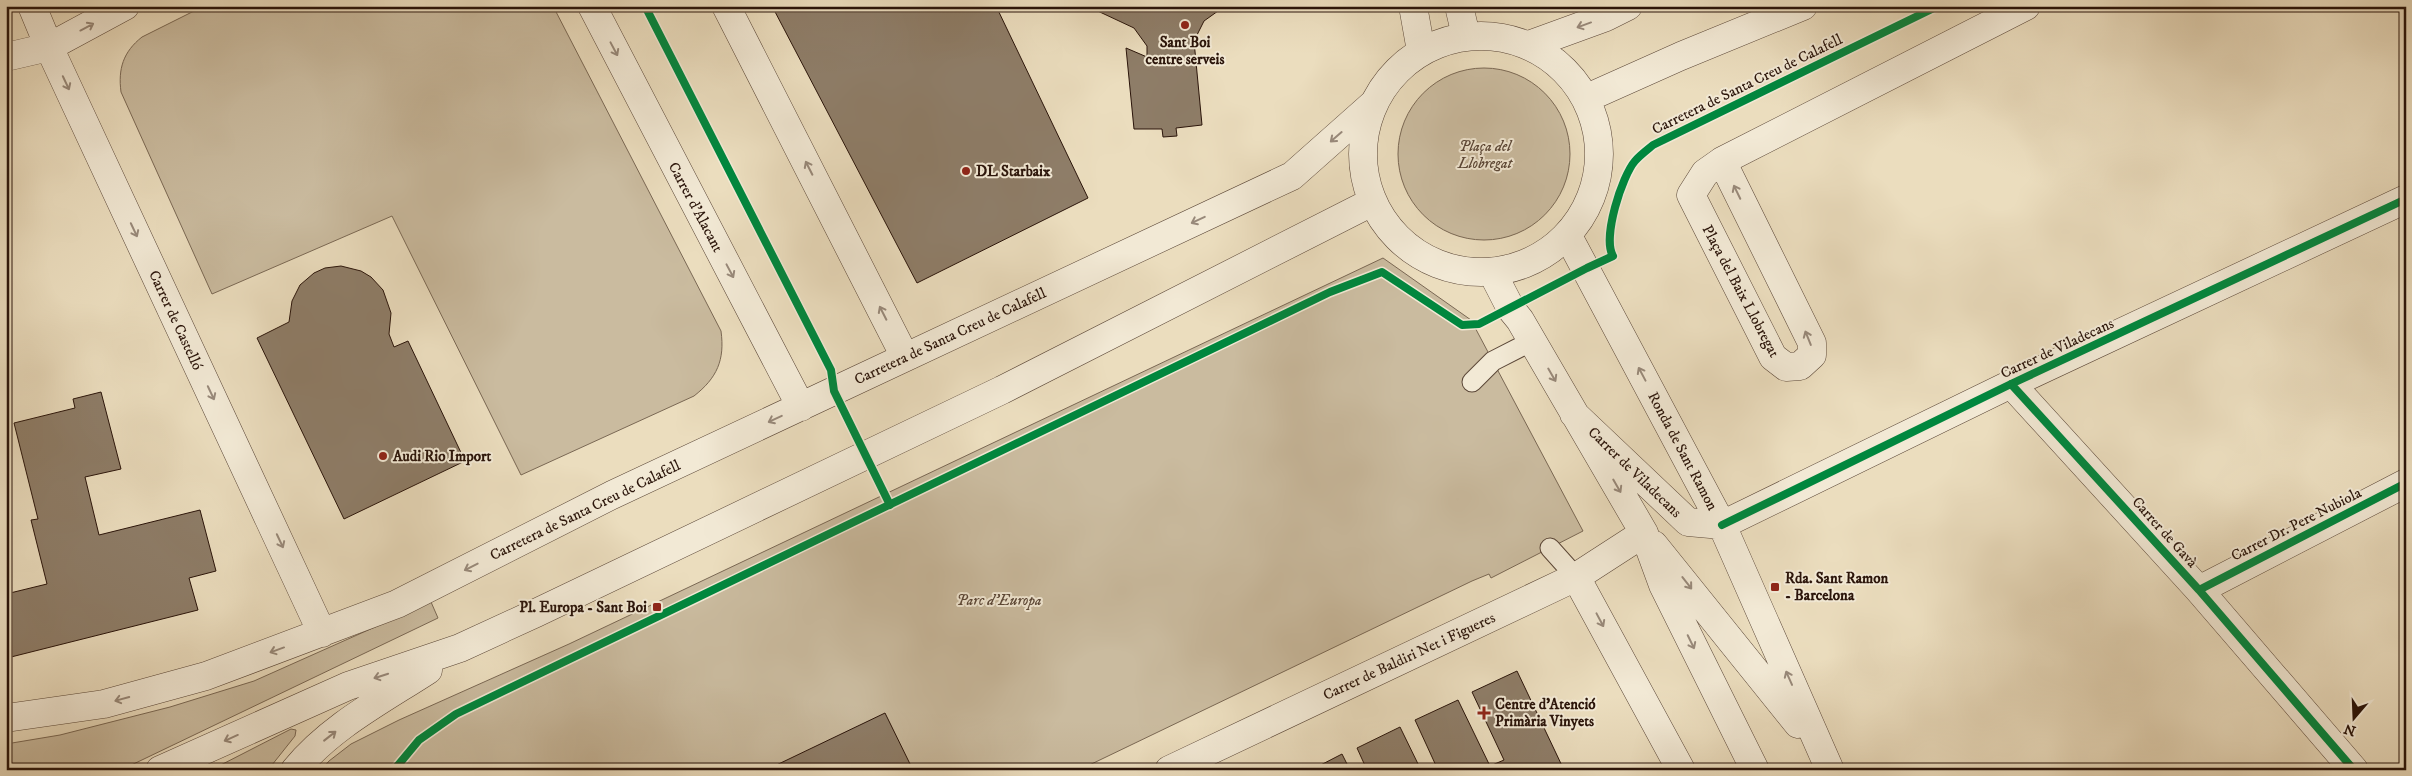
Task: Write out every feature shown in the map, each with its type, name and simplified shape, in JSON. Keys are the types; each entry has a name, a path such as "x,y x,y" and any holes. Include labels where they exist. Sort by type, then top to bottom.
{"street":[{"name":"Carrer de Castelló","path":"32,6 49,47 322,633"},
{"path":"6,57 49,47 125,6"},
{"name":"Carrer d'Alacant","path":"592,6 801,407"},
{"path":"726,6 906,356"},
{"path":"1413,6 1421,51"},
{"path":"1459,6 1466,36"},
{"path":"1529,45 1606,17 1628,6"},
{"path":"1586,98 1681,56 1803,6"},
{"path":"1722,161 2026,6"},
{"path":"1466,36 1496,36 1529,45 1560,65 1586,98 1600,138 1598,180 1579,223 1568,236 1530,262 1492,272 1469,273 1419,256 1396,237 1372,202 1363,165 1362,144 1372,105 1392,76 1421,51 1466,36"},
{"name":"Carretera de Santa Creu de Calafell","path":"6,718 104,704 206,676 397,604 612,495 1292,176 1372,105"},
{"name":"Plaça del Baix Llobregat","path":"1722,161 1812,343 1812,355 1800,366 1786,368 1773,357 1691,195 1704,173 1722,161"},
{"name":"Carrer de Viladecans","path":"1574,414 1688,522 1722,525 2011,384 2406,199"},
{"path":"160,770 348,686 460,648 1002,390 1372,202"},
{"name":"Ronda de Sant Ramon","path":"1568,236 1722,525 1826,762"},
{"name":"Ronda de Sant Ramon","path":"1492,272 1511,308 1644,533 1680,575 1826,762"},
{"name":"Carrer de Gavà","path":"2011,384 2199,590 2354,770"},
{"name":"Carrer Dr. Pere Nubiola","path":"2199,590 2406,483"},
{"name":"Ronda de Sant Ramon","path":"1644,533 1663,585 1755,770"},
{"name":"Carrer de Baldiri Net i Figueres","path":"1169,770 1576,577 1644,533"},
{"path":"1576,577 1681,770"},
{"path":"295,770 309,753 332,734 460,648"}],"lane":[{"path":"1472,382 1493,361 1532,341"},
{"path":"1550,548 1576,577"}],"green space":[{"path":"204,6 553,6 721,331 722,351 718,368 714,375 694,396 521,475 392,216 212,294 121,92 120,84 121,68 126,55 142,37"},
{"name":"Plaça del Llobregat","path":"1484,68 1501,70 1517,75 1532,83 1550,100 1566,129 1570,154 1568,171 1563,187 1555,202 1538,220 1509,236 1484,240 1467,238 1451,233 1436,225 1418,208 1402,179 1398,154 1400,137 1405,121 1413,106 1430,88 1459,72"},
{"name":"Parc d'Europa","path":"1383,258 1471,320 1583,531 1491,578 1489,574 1472,581 1079,770 321,770 329,761 351,744 399,720 569,644"},
{"path":"431,602 438,618 121,770 6,770 6,744 60,735 170,707 254,681"},
{"path":"291,729 296,730 295,736 268,770 211,770"}],"building":[{"name":"DL Starbaix","path":"772,6 996,6 1088,198 917,283"},
{"path":"1087,6 1225,6 1204,21 1194,41 1202,125 1176,128 1177,136 1163,137 1162,129 1134,129 1126,48 1147,57 1147,46 1134,28"},
{"path":"341,266 361,271 371,277 383,290 391,313 389,334 394,347 408,341 465,461 344,519 257,338 289,322 292,301 300,285 314,273 325,268"},
{"path":"101,392 121,469 85,477 99,535 200,510 216,571 189,578 198,610 7,658 6,594 47,584 31,520 38,519 14,423 75,408 73,399"},
{"path":"1517,671 1564,770 1438,770 1415,720 1458,700 1490,766 1504,760 1472,692"},
{"path":"885,713 913,770 766,770"},
{"path":"1400,727 1421,770 1367,770 1357,748"},
{"path":"1342,754 1350,770 1311,770"}],"cycle path":[{"path":"645,6 831,370 834,391 890,505"},
{"path":"394,770 419,740 456,714 1330,292 1382,272 1462,325 1479,324 1613,256 1610,247 1610,236 1619,193 1635,161 1653,145 1938,6"},
{"path":"1722,525 2011,384 2406,199"},
{"path":"2011,384 2199,590 2354,770"},
{"path":"2199,590 2406,483"}],"place":[{"name":"Sant Boi centre serveis","path":"1185,25"},
{"name":"DL Starbaix","path":"966,171"},
{"name":"Audi Rio Import","path":"383,456"},
{"name":"Rda. Sant Ramon - Barcelona","path":"1775,587"},
{"name":"Pl. Europa - Sant Boi","path":"657,607"},
{"name":"Centre d'Atenció Primària Vinyets","path":"1484,713"}]}
